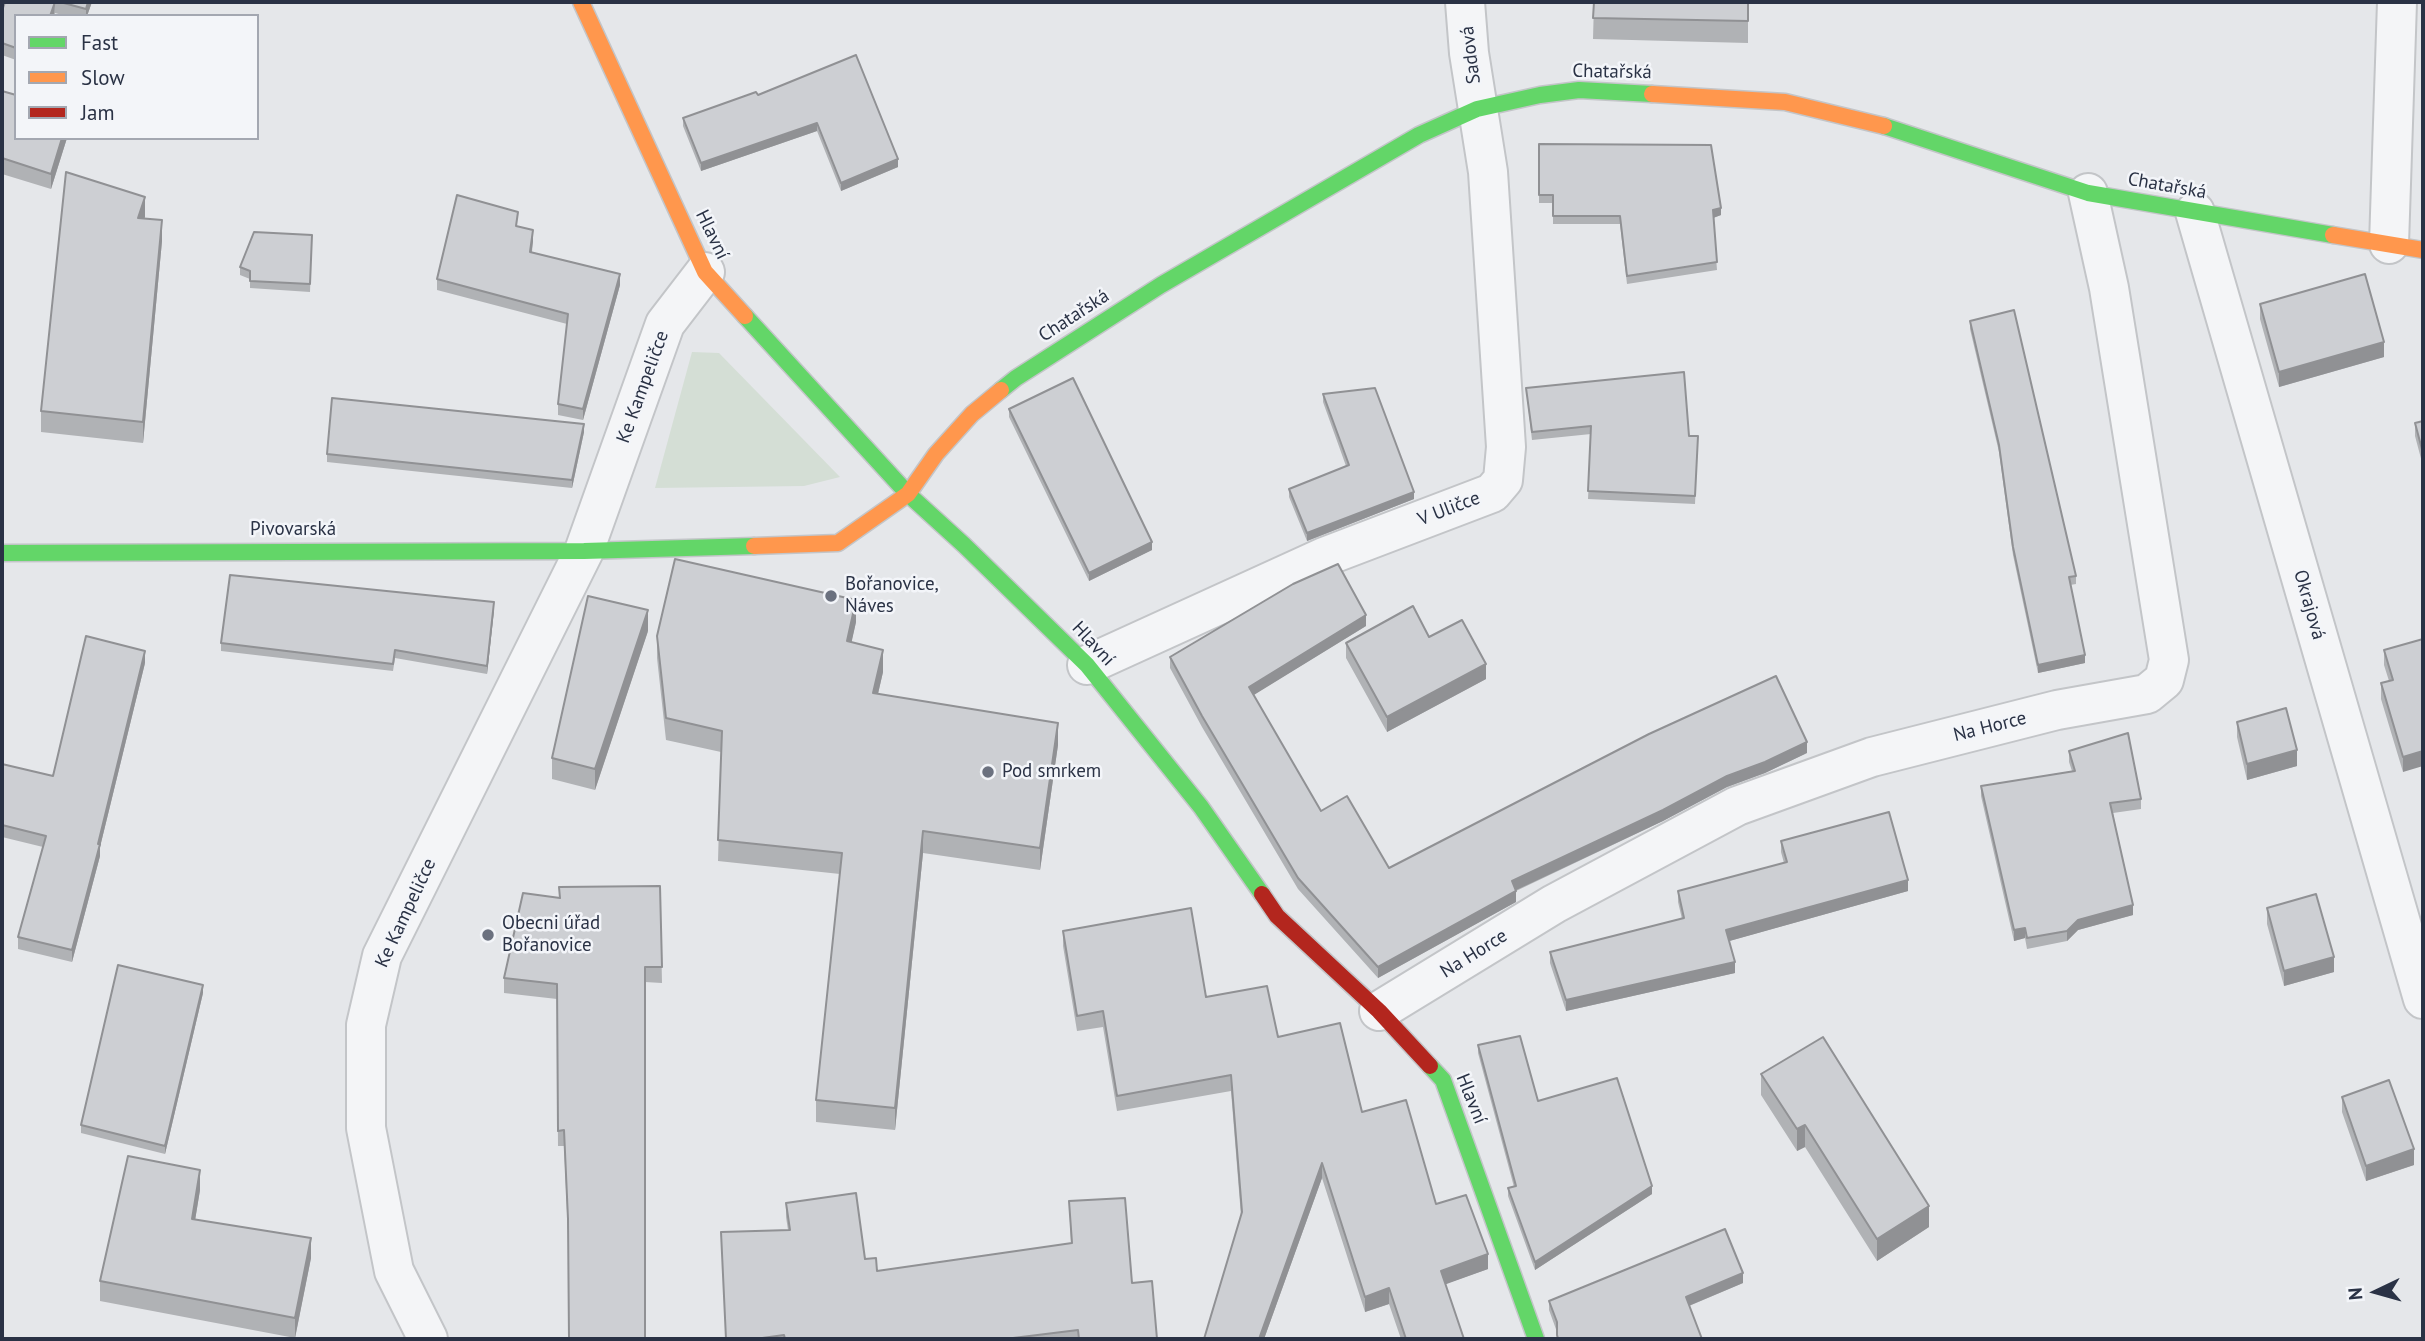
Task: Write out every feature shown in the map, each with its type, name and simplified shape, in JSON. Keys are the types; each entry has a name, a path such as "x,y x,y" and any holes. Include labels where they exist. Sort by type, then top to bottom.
{"street":[{"name":"Hlavní","path":"581,2 705,272 908,494 1087,665 1201,807 1277,916 1379,1012 1443,1080 1535,1339"},
{"name":"Sadová","path":"1465,2 1477,109"},
{"path":"2397,2 2406,247"},
{"name":"Chatařská","path":"908,494 936,454 972,414 1016,378 1161,285 1419,135 1477,109 1540,95 1579,90 1785,102 1899,129 2088,193 2406,247"},
{"name":"V Uličce","path":"1087,665 1324,557 1492,493 1503,480 1506,447 1489,172 1477,109"},
{"name":"Na Horce","path":"1379,1012 1554,904 1737,806 1872,757 2057,710 2147,694 2164,680 2169,660 2165,633 2109,288 2088,193"},
{"name":"Okrajová","path":"2194,212 2423,999"},
{"name":"Ke Kampeličce","path":"428,1339 394,1272 366,1128 366,1026 382,956 584,551 665,324 705,272"},
{"path":"584,551 838,543 908,494"},
{"name":"Pivovarská","path":"2,553 584,551"}],"shaded area":[{"path":"692,352 719,353 840,477 804,486 655,488"}],"building":[{"path":"5,2 55,2 51,14 14,14 14,47 2,43 2,11"},
{"path":"60,2 88,2 86,9"},
{"path":"1594,2 1748,2 1748,21 1593,18"},
{"path":"856,55 898,159 841,183 817,123 701,163 683,118 756,92 758,95"},
{"path":"2,91 14,94 14,140 61,140 51,174 2,158"},
{"path":"1539,144 1711,145 1721,208 1713,210 1717,262 1627,276 1620,216 1553,216 1553,195 1539,195"},
{"path":"66,172 145,197 138,218 162,220 143,422 41,411"},
{"path":"457,195 518,212 516,226 533,230 530,252 620,274 583,409 558,404 568,314 437,279"},
{"path":"254,232 312,235 310,284 250,281 250,271 240,267"},
{"path":"2365,274 2384,342 2279,372 2260,304"},
{"path":"2014,310 2076,576 2069,577 2085,655 2038,665 2013,547 1999,445 1970,321"},
{"path":"1684,372 1689,436 1698,436 1695,496 1588,491 1591,426 1532,432 1526,388"},
{"path":"1073,378 1152,542 1089,573 1009,409"},
{"path":"1375,388 1414,492 1307,533 1289,489 1349,465 1323,394"},
{"path":"332,398 584,424 572,480 327,454"},
{"path":"2423,421 2423,453 2415,423"},
{"path":"675,559 856,600 847,641 883,650 873,693 1058,723 1040,848 923,831 895,1108 816,1100 842,853 718,840 722,731 666,718 657,636"},
{"path":"1338,564 1366,615 1249,687 1321,811 1347,796 1389,868 1649,734 1776,676 1807,742 1727,776 1663,810 1512,881 1516,891 1378,967 1298,878 1170,657 1293,584"},
{"path":"230,575 494,602 487,666 395,650 393,664 221,643"},
{"path":"588,596 648,610 595,769 552,758"},
{"path":"1413,606 1429,637 1462,620 1486,664 1387,717 1346,643"},
{"path":"86,636 145,651 72,950 18,937 46,836 2,825 2,764 53,776"},
{"path":"2423,639 2423,751 2403,757 2381,683 2393,680 2384,650"},
{"path":"2286,708 2297,750 2247,764 2237,722"},
{"path":"2128,733 2141,799 2110,803 2133,905 2078,920 2067,931 2027,938 2025,928 2014,930 1981,786 2075,771 2069,751"},
{"path":"1889,812 1908,880 1726,930 1735,962 1566,1000 1550,952 1684,918 1678,891 1787,862 1781,841"},
{"path":"660,886 662,967 645,967 645,1339 569,1339 564,1130 558,1131 557,984 504,978 523,893 560,898 559,887"},
{"path":"2316,894 2334,957 2284,971 2267,908"},
{"path":"1191,908 1206,997 1267,986 1278,1037 1340,1023 1362,1112 1406,1100 1436,1204 1466,1195 1488,1254 1441,1271 1464,1339 1406,1339 1389,1288 1365,1297 1322,1163 1259,1339 1204,1339 1242,1212 1231,1075 1117,1096 1103,1011 1077,1016 1063,931"},
{"path":"118,965 203,985 165,1146 81,1125"},
{"path":"1520,1036 1538,1101 1617,1078 1652,1186 1535,1262 1508,1188 1516,1186 1478,1045"},
{"path":"1823,1037 1929,1206 1877,1239 1805,1125 1797,1129 1761,1074"},
{"path":"2389,1080 2414,1149 2366,1166 2342,1097"},
{"path":"128,1156 200,1170 192,1219 311,1238 295,1318 100,1281"},
{"path":"856,1193 865,1259 876,1258 877,1271 1072,1243 1069,1201 1125,1198 1132,1283 1152,1281 1157,1339 1079,1339 1078,1330 1005,1339 785,1339 784,1335 726,1339 721,1232 790,1230 786,1203"},
{"path":"1725,1229 1743,1273 1686,1297 1702,1339 1558,1339 1557,1322 1549,1301"}],"traffic: fast":[{"path":"1001,390 1161,285 1419,135 1477,109 1540,95 1579,90 1652,94"},
{"path":"1884,126 2088,193 2333,235"},
{"path":"745,316 908,494 1087,665 1201,807 1262,894"},
{"path":"2,553 584,551 754,546"},
{"path":"1430,1066 1443,1080 1536,1339"}],"traffic: slow":[{"path":"581,2 705,272 745,316"},
{"path":"1652,94 1785,102 1884,126"},
{"path":"2333,235 2423,250"},
{"path":"754,546 838,543 908,494 936,454 972,414 1001,390"}],"traffic: jam":[{"path":"1262,894 1277,916 1379,1011 1430,1066"}],"place":[{"name":"Bořanovice, Náves","path":"831,596"},
{"name":"Pod smrkem","path":"988,772"},
{"name":"Obecni úřad Bořanovice","path":"488,935"}]}
